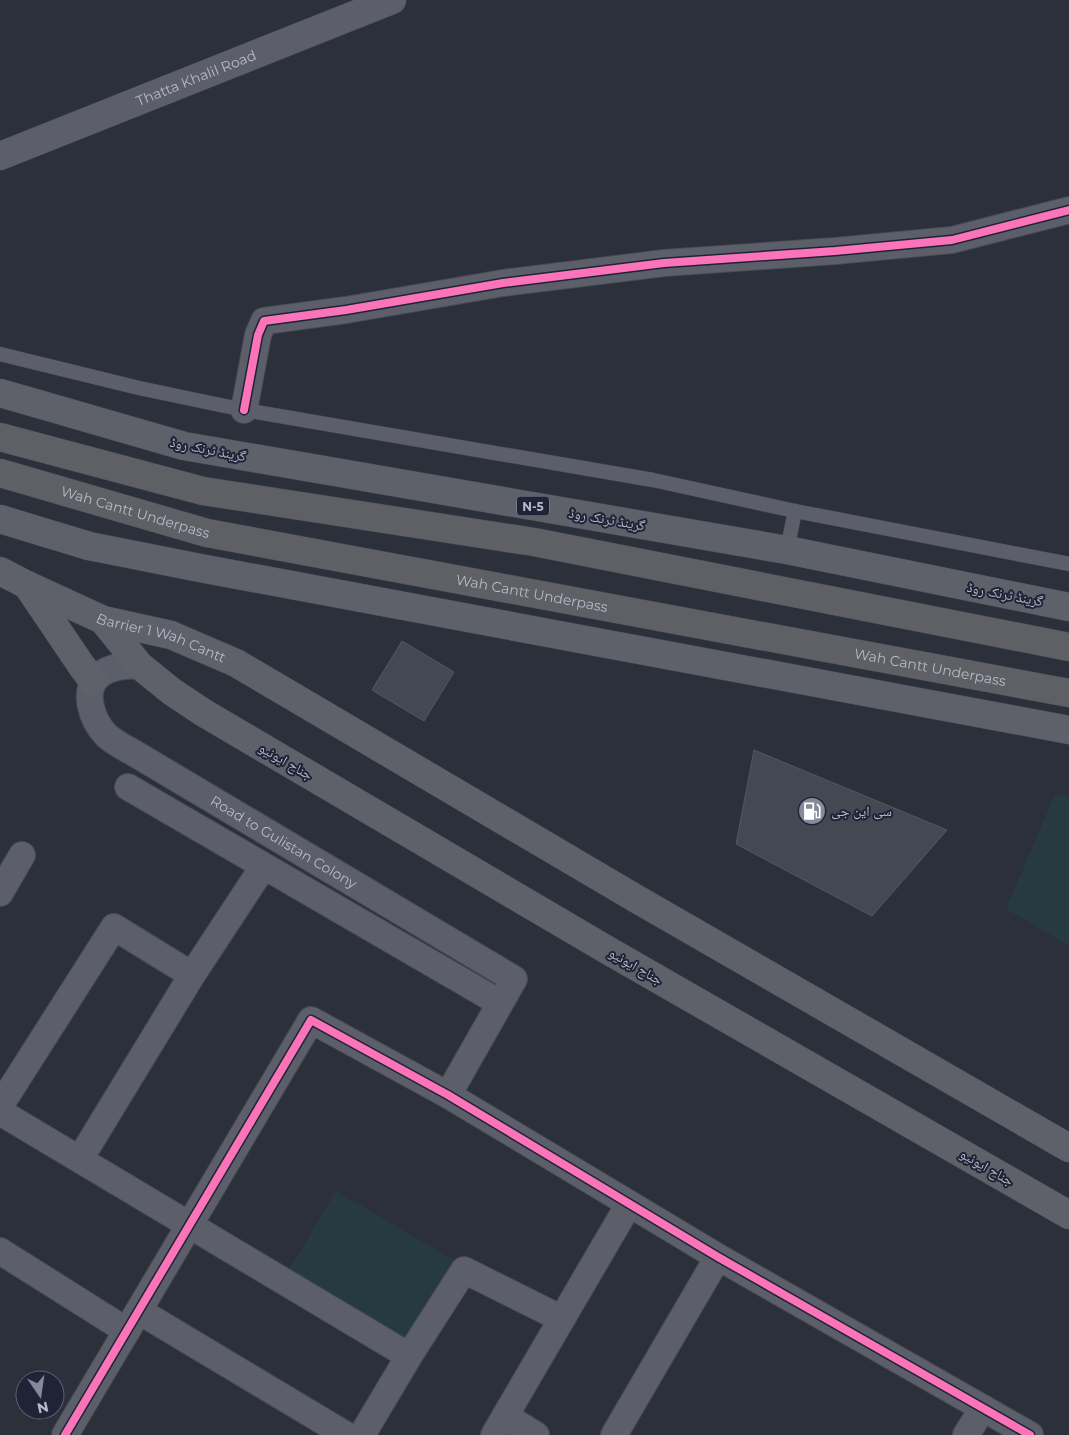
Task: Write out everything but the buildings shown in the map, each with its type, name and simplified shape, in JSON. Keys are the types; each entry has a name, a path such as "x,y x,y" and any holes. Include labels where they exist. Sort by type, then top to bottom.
{"highway":[{"path":"0,437 203,491 534,542 1069,648"},
{"name":"Wah Cantt Underpass","path":"0,473 207,533 1069,693"}],"main road":[{"name":"گرینڈ ٹرنک روڈ","path":"0,393 184,446 788,550 1069,606"},
{"path":"0,519 89,546 200,568 1069,730"},
{"path":"0,571 103,620"},
{"path":"27,585 93,681"},
{"name":"Barrier 1 Wah Cantt","path":"103,620 171,635 236,663 635,898 1069,1148"},
{"name":"Barrier 1 Wah Cantt","path":"103,620 138,665 171,691 204,713"},
{"name":"جناح ایونیو","path":"204,713 609,951 1069,1215"}],"street":[{"name":"Thatta Khalil Road","path":"0,156 392,0"},
{"path":"244,410 258,335 264,321 346,310 503,283 664,262 835,251 952,240 1069,210"},
{"path":"93,681 100,674 110,669 138,665"},
{"name":"Road to Gulistan Colony","path":"93,681 90,691 92,715 108,736 514,978 500,1004"},
{"path":"128,787 500,1004 448,1095"},
{"path":"0,893 22,855"},
{"path":"80,1159 192,975 263,867"},
{"path":"0,1106 114,927 192,975"},
{"path":"65,1435 311,1020 448,1095 718,1257 1030,1435"},
{"path":"0,1112 410,1356"},
{"path":"536,1435 499,1426 629,1204"},
{"path":"0,1251 346,1435"},
{"path":"614,1435 718,1257"},
{"path":"362,1435 464,1270 562,1319"},
{"path":"966,1435 983,1408"}],"lane":[{"path":"0,354 139,388 244,410 653,480 795,511 1069,564"},
{"path":"788,550 795,511"}],"shaded area":[{"path":"1055,794 1069,797 1069,946 1006,909"},
{"path":"336,1191 457,1262 404,1351 283,1280"}],"cycle path":[{"path":"244,410 258,335 264,321 346,310 503,283 664,263 835,251 952,240 1069,210"},
{"path":"65,1435 311,1020 448,1095 718,1257 1030,1435"}],"place":[{"name":"سی این جی","path":"812,811"}]}
